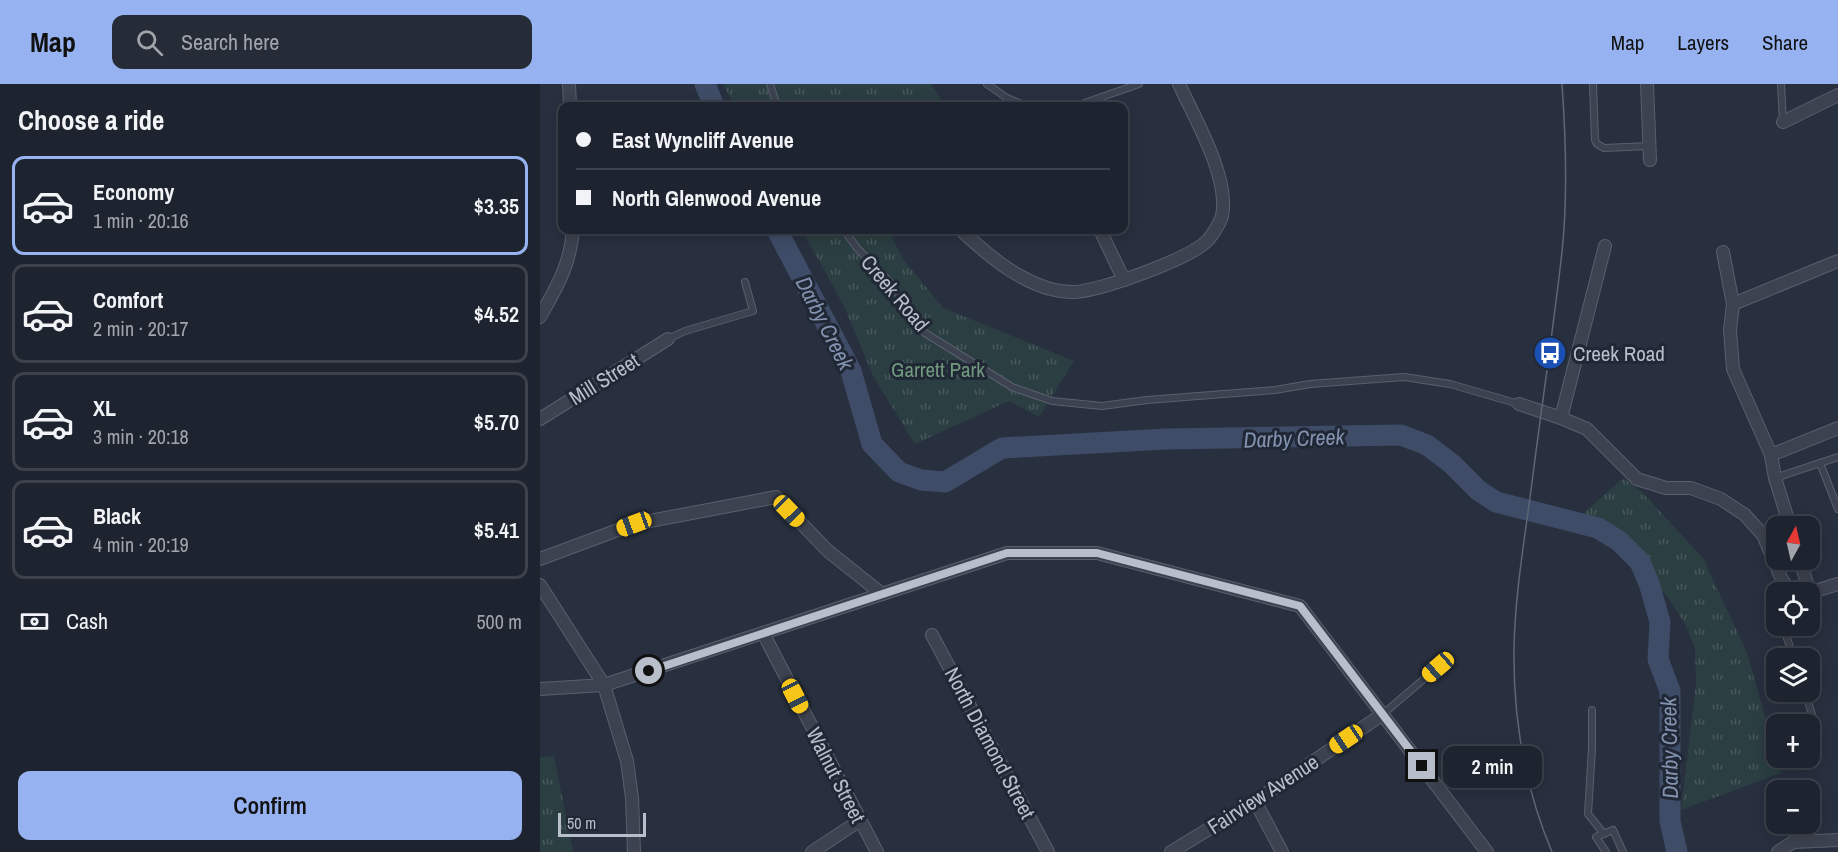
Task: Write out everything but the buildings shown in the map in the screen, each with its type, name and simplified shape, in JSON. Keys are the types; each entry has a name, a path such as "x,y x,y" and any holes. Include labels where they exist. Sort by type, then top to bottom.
{"street":[{"path":"568,84 570,102"},
{"path":"965,234 988,255 1020,276 1048,288 1075,292 1124,280 1185,256 1208,240 1221,218 1223,195 1219,173 1179,84"},
{"path":"1647,84 1650,160"},
{"path":"1783,122 1838,95"},
{"path":"540,317 565,272 572,249 573,234"},
{"path":"1102,234 1124,280"},
{"path":"1561,418 1605,246"},
{"path":"1723,252 1733,304 1730,330 1733,369 1771,454 1775,478 1787,516"},
{"path":"1733,304 1838,261"},
{"name":"Mill Street","path":"540,418 668,339"},
{"name":"Creek Road","path":"1519,404 1587,429 1637,479 1666,488 1691,488 1721,499 1745,515 1763,535 1784,582"},
{"path":"1771,454 1838,428"},
{"path":"540,559 634,524 776,497 828,551 882,594"},
{"path":"540,689 604,686 1007,553 1097,553 1300,606 1487,852"},
{"path":"1820,590 1838,584"},
{"path":"540,585 604,686 627,761 633,798 634,852"},
{"name":"Walnut Street","path":"763,633 877,852"},
{"name":"North Diamond Street","path":"932,635 1048,852"},
{"name":"Fairview Avenue","path":"1172,852 1255,801 1383,714"},
{"path":"1255,801 1282,852"},
{"path":"812,852 859,821"},
{"path":"1778,852 1793,842 1838,840"}],"lane":[{"path":"770,84 776,102"},
{"path":"987,84 1016,102"},
{"path":"1087,102 1139,84"},
{"path":"1593,84 1597,144 1604,148 1650,146"},
{"path":"1781,84 1783,122"},
{"name":"Creek Road","path":"847,234 889,281 925,333 1012,387 1052,401 1102,406 1147,400 1275,390 1310,384 1404,377 1450,384 1519,404"},
{"path":"668,339 685,331 753,311 745,282"},
{"path":"1775,478 1838,457"},
{"path":"1820,463 1838,509"},
{"path":"1383,714 1438,667"},
{"path":"1592,710 1588,814 1604,834"},
{"path":"1606,852 1596,837 1613,830 1623,852"}],"green space":[{"path":"723,84 931,84 942,102 733,102"},
{"name":"Garrett Park","path":"804,234 890,234 903,259 943,308 1074,361 1039,417 1009,401 915,444 873,376 845,308"},
{"path":"1623,478 1642,492 1703,558 1747,653 1766,720 1766,768 1780,768 1781,773 1681,810 1696,684 1695,648 1685,624 1668,597 1625,553 1600,541 1574,522"},
{"path":"554,756 573,852 540,852 540,757"}],"waterway":[{"name":"Darby Creek","path":"705,84 712,102"},
{"name":"Darby Creek","path":"779,234 851,371 872,444 899,472 921,480 945,482 1002,448 1166,439 1401,435 1427,445 1452,464 1478,490 1496,502 1598,528 1619,541 1640,562 1649,583 1660,622 1658,659 1670,691 1670,821 1677,852"}],"tram line":[{"path":"1552,852 1535,803 1522,752 1518,726 1514,648 1520,569 1564,231 1566,168 1562,84"}],"place":[{"name":"Creek Road","path":"1550,353"}],"route":[{"path":"649,671 1007,553 1097,553 1300,606 1422,766"}]}
